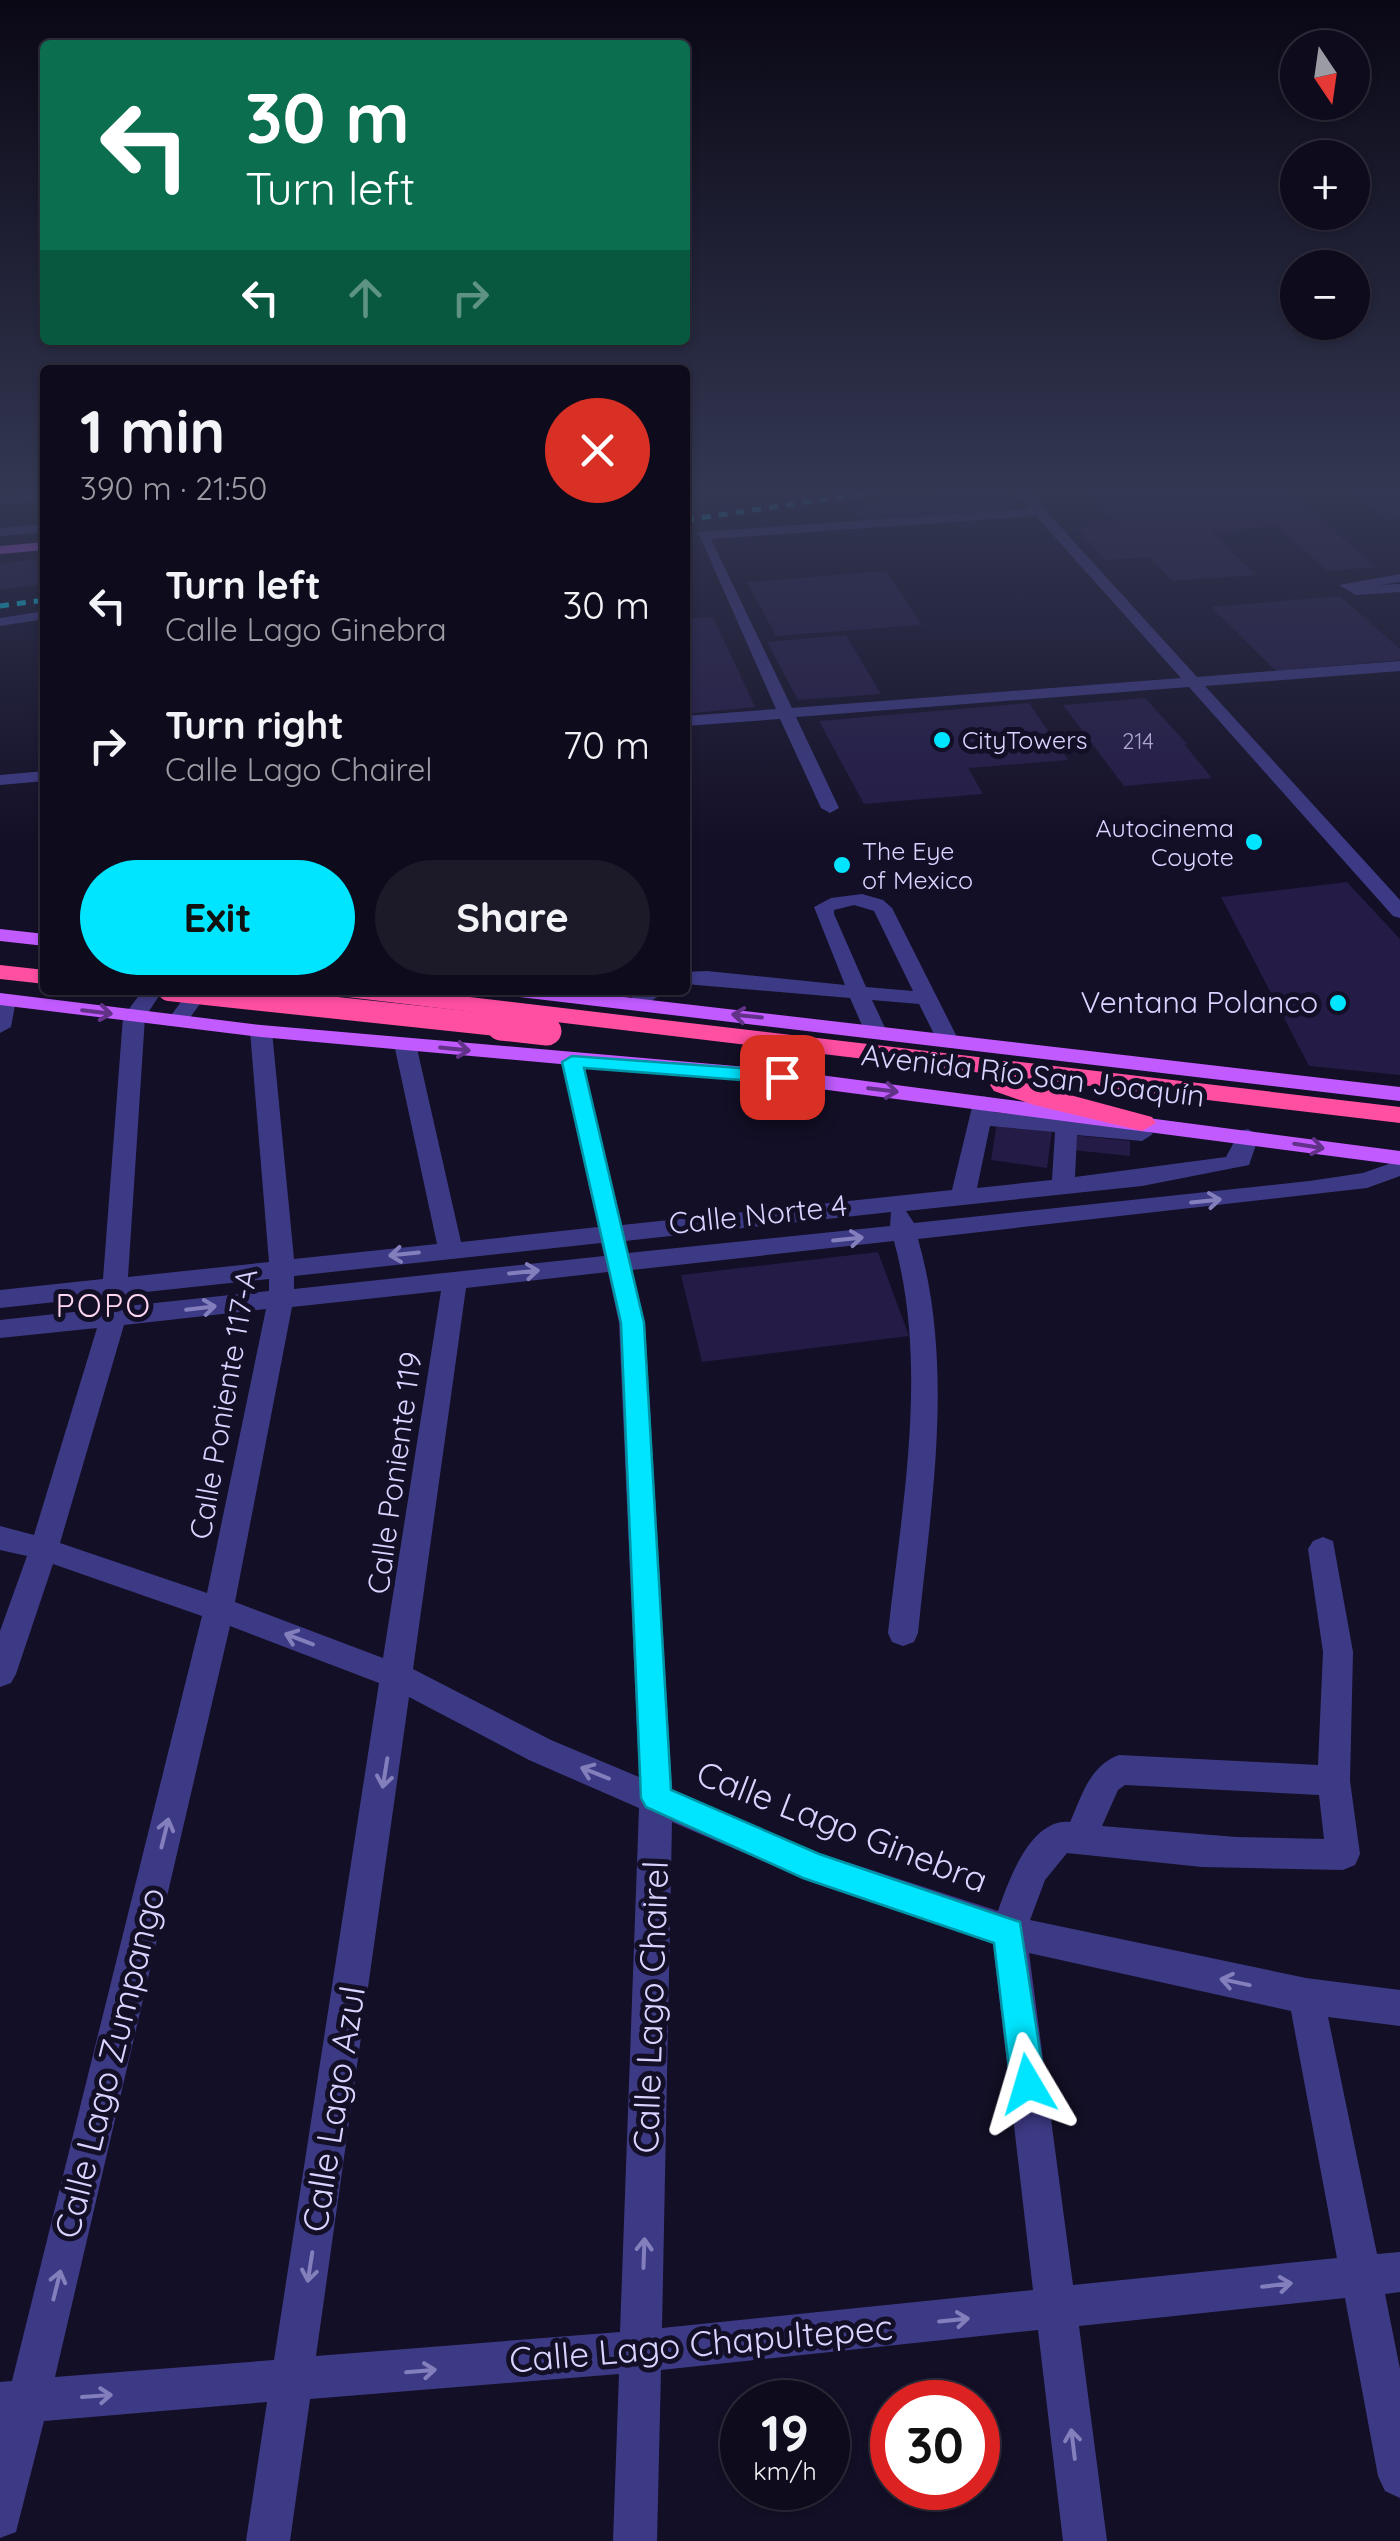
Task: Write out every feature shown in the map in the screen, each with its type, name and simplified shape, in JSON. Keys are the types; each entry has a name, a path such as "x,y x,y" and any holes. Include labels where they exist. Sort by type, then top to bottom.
{"highway":[{"path":"0,953 40,957"},
{"path":"0,972 40,976"},
{"name":"Avenida Río San Joaquín","path":"229,995 552,1022"},
{"name":"Avenida Río San Joaquín","path":"378,995 993,1093 1400,1134"},
{"path":"993,1093 1134,1065"},
{"path":"993,1093 1043,1099 1142,1129"},
{"name":"Avenida Río San Joaquín","path":"993,1093 1400,1115"}],"main road":[{"path":"0,934 40,939"},
{"name":"Avenida Río San Joaquín","path":"555,995 1400,1094"},
{"name":"Avenida Río San Joaquín","path":"3,1000 177,1022 572,1062 993,1093"},
{"name":"Avenida Río San Joaquín","path":"1142,1129 1248,1136 1400,1158"}],"street":[{"path":"738,609 830,808"},
{"path":"1125,609 1400,912"},
{"path":"0,622 40,616"},
{"path":"690,721 1400,666"},
{"path":"0,780 40,776"},
{"path":"876,1032 824,914 824,907 832,903 867,900 882,908 948,1041"},
{"path":"690,978 927,999"},
{"path":"0,1674 44,1548 113,1318 134,1017 149,995"},
{"path":"177,1022 196,995"},
{"path":"634,1004 650,995"},
{"path":"0,1028 3,1000"},
{"name":"Calle Poniente 117-A","path":"219,1609 281,1298 282,1268 261,1031"},
{"path":"405,1044 450,1249"},
{"name":"Calle Lago Chairel","path":"572,1062 632,1323 656,1798 635,2541"},
{"path":"964,1189 993,1093 1067,1120 1142,1129 1142,1172 1135,1208"},
{"path":"1063,1180 1067,1120"},
{"name":"Calle Norte 4","path":"0,1299 895,1203 964,1189 1231,1164 1241,1160 1248,1136"},
{"name":"Calle Norte 4","path":"0,1330 1135,1208 1356,1182 1400,1167"},
{"path":"895,1203 922,1305 926,1362 902,1633"},
{"name":"Calle Poniente 119","path":"400,1677 456,1280"},
{"name":"Calle Lago Ginebra","path":"0,1538 44,1548 400,1677 540,1750 814,1867 1009,1932 1306,1996 1400,2008"},
{"path":"1085,2541 1009,1932 1025,1880 1038,1857 1062,1837 1250,1856 1343,1854 1334,1781 1338,1652 1323,1549"},
{"name":"Calle Lago Zumpango","path":"0,2516 14,2402 219,1609"},
{"name":"Calle Lago Azul","path":"268,2541 400,1677"},
{"path":"1079,1839 1106,1780 1119,1770 1334,1781"},
{"path":"1306,1996 1400,2476"},
{"name":"Calle Lago Chapultepec","path":"14,2402 641,2351 1400,2272"}],"building":[{"path":"761,609 911,609 922,625 776,636"},
{"path":"1213,609 1354,609 1400,649 1400,660 1276,671"},
{"path":"713,617 755,707 690,714 690,619"},
{"path":"846,635 881,694 798,700 767,642"},
{"path":"1145,698 1212,778 1124,786 1063,705"},
{"name":"CityTowers","path":"1029,703 1068,760 968,768 983,794 864,804 819,721"},
{"name":"Ventana Polanco","path":"1347,882 1400,939 1400,1075 1309,1066 1221,897"},
{"path":"997,1123 1052,1131 1047,1168 991,1160"},
{"path":"1073,1135 1130,1141 1130,1156 1072,1150"},
{"path":"878,1252 909,1336 702,1362 681,1275"}],"place":[{"name":"CityTowers","path":"942,740"},
{"name":"Autocinema Coyote","path":"1254,842"},
{"name":"The Eye of Mexico","path":"842,865"},
{"name":"Ventana Polanco","path":"1338,1003"}],"district":[{"name":"POPO","path":"104,1306"}],"route":[{"path":"782,1077 572,1062 632,1323 656,1798 814,1867 1009,1932 1028,2084"}]}
